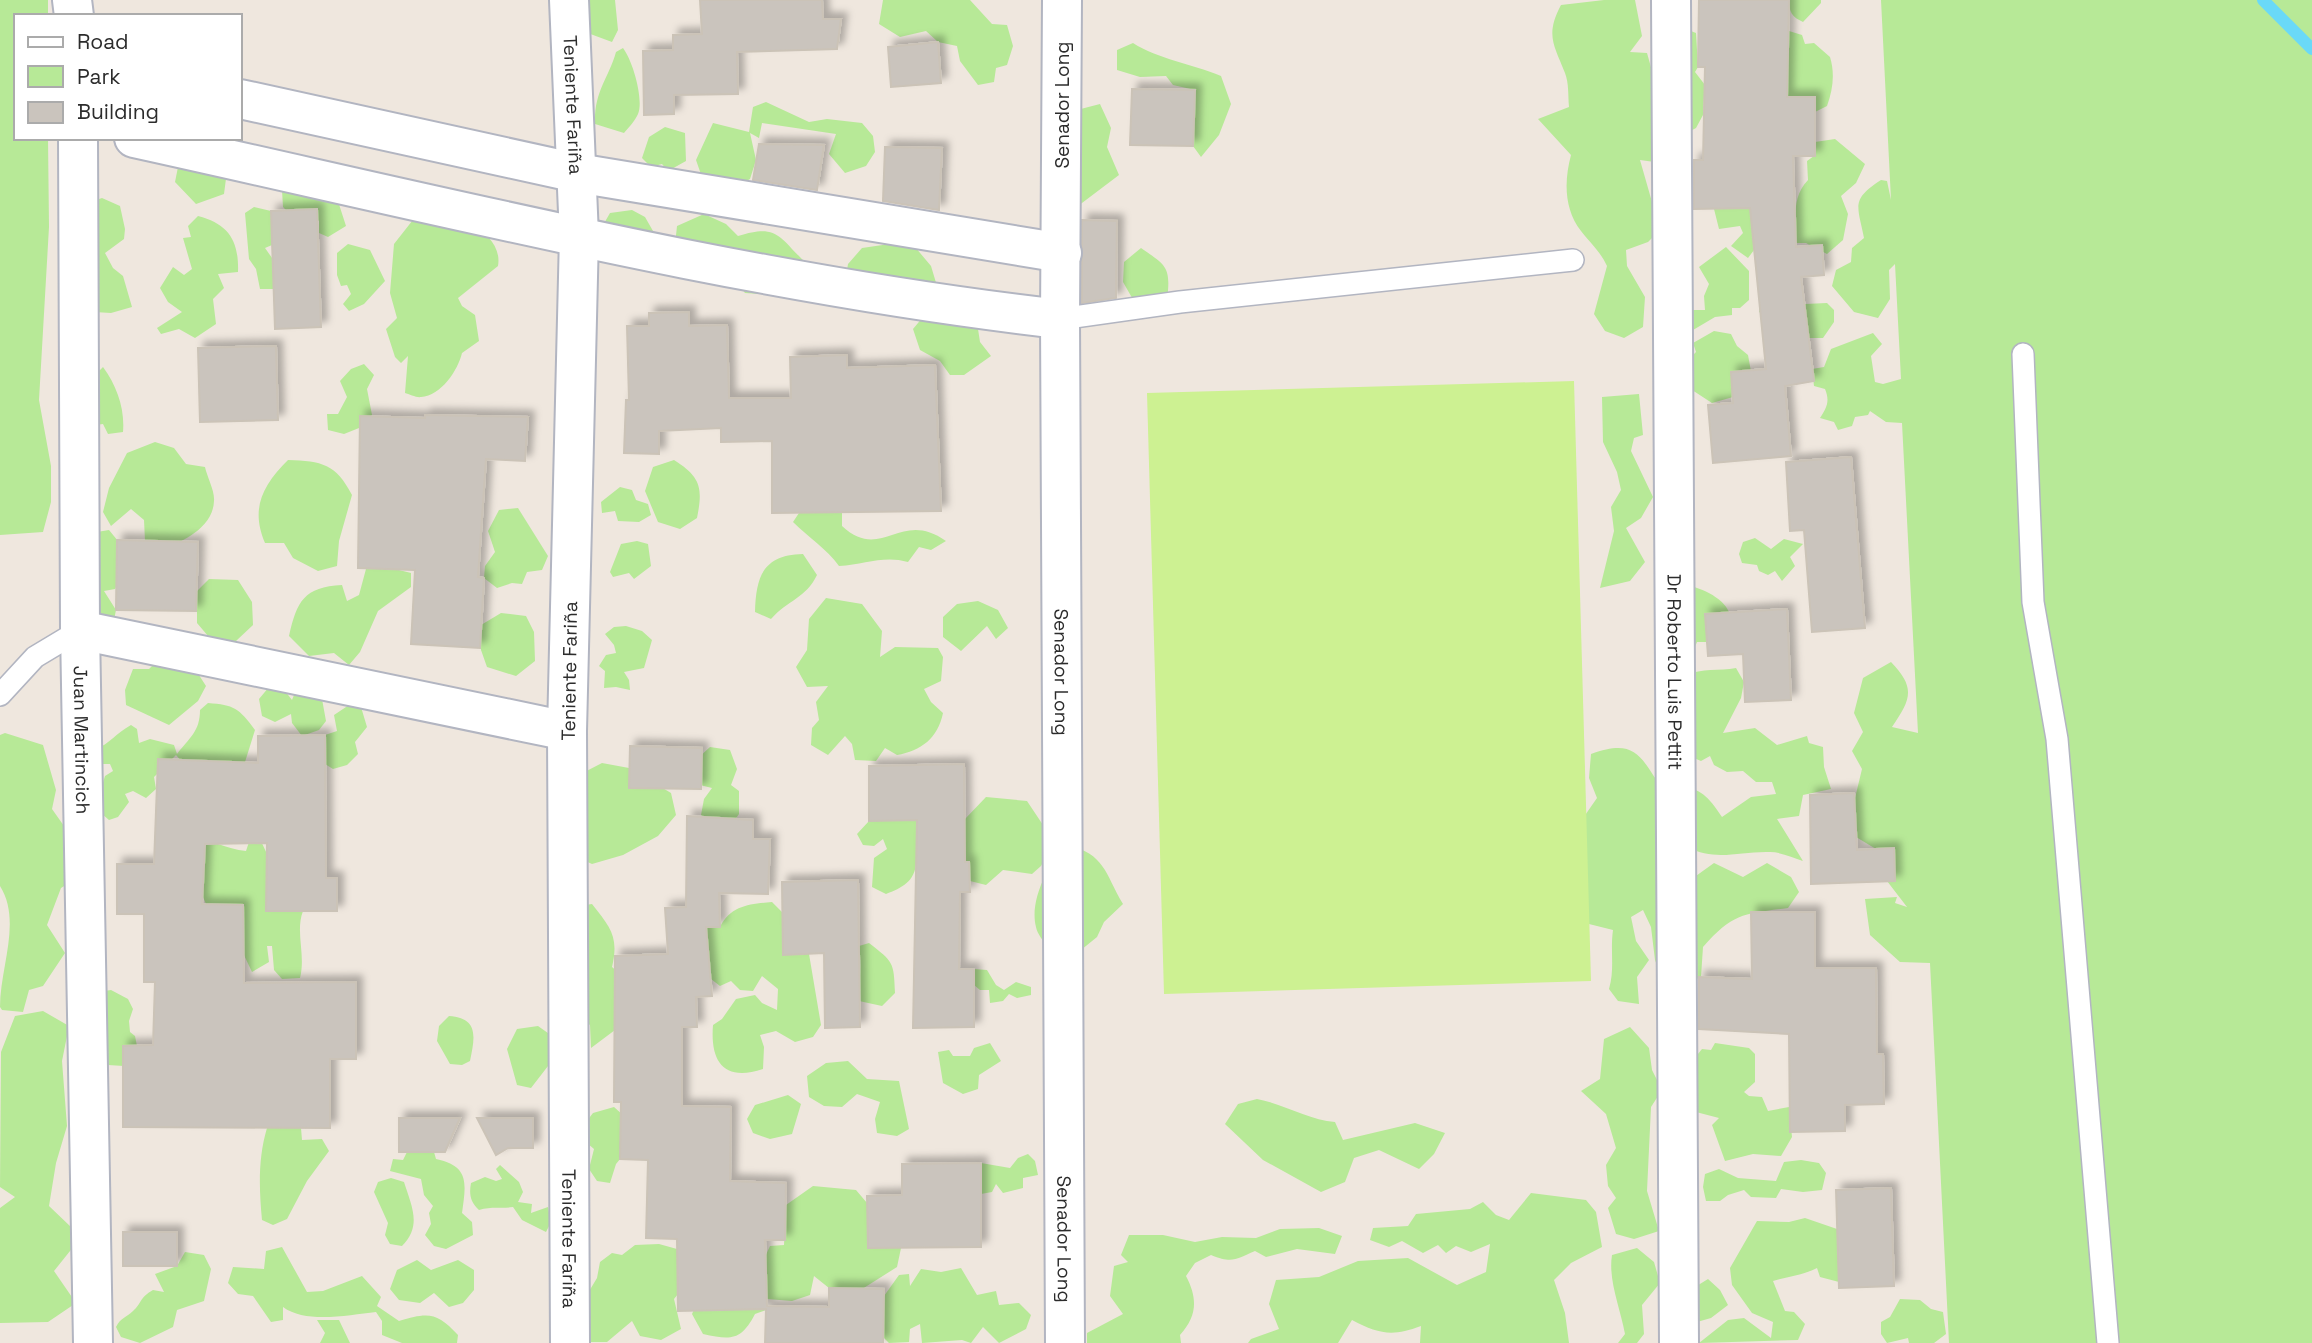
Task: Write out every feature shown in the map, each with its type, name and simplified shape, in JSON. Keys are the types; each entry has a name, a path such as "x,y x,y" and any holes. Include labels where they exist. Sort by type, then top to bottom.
{"street":[{"name":"Teniente Fariña","path":"569,0 579,236 567,731 570,1343"},
{"name":"Senador Long","path":"1062,0 1060,319 1065,1343"},
{"name":"Dr Roberto Luis Pettit","path":"1671,0 1679,1343"},
{"path":"242,99 577,173 1062,253"},
{"name":"Juan Martincich","path":"78,140 80,630 93,1343"},
{"path":"144,140 579,236 931,304 1060,319"},
{"path":"80,630 567,731"}],"lane":[{"path":"1060,319 1180,302 1573,260"},
{"path":"2023,354 2033,602 2057,739 2108,1343"},
{"path":"0,695 35,657 80,630"}],"green space":[{"path":"0,0 48,0 48,14 14,14 14,140 48,140 49,227 39,400 51,466 51,502 43,532 0,535"},
{"path":"589,0 615,0 618,30 612,42 585,32"},
{"path":"883,0 970,0 992,24 1007,25 1013,46 1007,65 996,68 994,82 978,85 960,61 957,46 938,42 926,31 900,37 879,24"},
{"path":"1635,0 1642,36 1630,52 1647,53 1654,78 1683,28 1696,33 1698,67 1695,72 1705,85 1739,96 1704,96 1703,115 1696,128 1681,136 1669,164 1640,160 1660,230 1648,242 1626,250 1627,266 1645,297 1643,327 1624,338 1605,331 1594,314 1607,266 1571,214 1567,175 1571,155 1538,119 1569,107 1568,85 1552,32 1561,5"},
{"path":"1789,0 1821,0 1821,3 1803,22 1792,14"},
{"path":"1881,0 2312,0 2312,1343 1949,1343 1930,963 1900,962 1870,935 1865,899 1897,897 1895,903 1907,907 1887,881 1876,849 1856,837 1849,823 1862,769 1852,751 1863,732 1854,713 1863,678 1891,662 1904,679 1908,694 1907,701 1892,727 1918,733 1902,423 1886,422 1870,411 1868,415 1855,417 1852,426 1838,430 1834,422 1820,418 1826,407 1827,397 1825,389 1814,386 1812,369 1824,367 1831,349 1873,333 1882,344 1871,356 1875,382 1883,384 1901,379 1895,264 1889,270 1890,299 1878,318 1854,312 1832,286 1836,270 1851,262 1852,248 1864,238 1859,204 1864,193 1881,180 1887,181 1891,200"},
{"path":"1789,31 1802,35 1805,44 1814,43 1830,57 1832,63 1832,88 1827,106 1815,112 1787,111 1773,68 1788,67"},
{"path":"1133,43 1153,53 1221,76 1231,104 1219,135 1201,157 1193,146 1195,90 1173,85 1166,76 1140,77 1117,70 1117,50"},
{"path":"623,48 634,71 640,100 638,114 624,133 595,124 599,94 616,52"},
{"path":"766,102 809,122 827,119 862,123 873,136 875,152 866,166 845,173 829,154 836,134 762,123 759,138 750,133 756,160 750,179 730,190 704,183 696,160 713,123 749,132 753,107"},
{"path":"1100,104 1111,128 1107,147 1119,175 1078,206 1073,111"},
{"path":"665,127 685,133 686,161 668,171 662,164 651,167 642,158 649,137"},
{"path":"1835,139 1865,164 1856,183 1841,196 1848,214 1843,240 1827,254 1806,243 1796,243 1796,209 1799,194 1808,180 1807,161 1814,156 1815,142"},
{"path":"179,162 227,171 224,194 196,204 175,182"},
{"path":"282,190 336,195 346,226 328,237 319,233 319,221 308,212 292,216 283,207"},
{"path":"102,198 120,206 125,229 124,239 105,253 113,268 123,276 132,307 111,313 78,311 78,206"},
{"path":"427,202 485,234 498,254 498,266 458,298 462,306 475,315 479,341 462,353 453,374 442,387 428,396 419,397 405,393 408,356 401,363 395,357 386,329 397,318 390,293 394,244"},
{"path":"254,207 271,211 279,242 265,248 277,265 278,289 260,289 256,269 249,259 245,213"},
{"path":"1775,207 1766,249 1754,250 1748,258 1731,246 1743,233 1740,226 1719,229 1714,209"},
{"path":"632,210 645,217 653,231 649,252 595,239 610,213"},
{"path":"704,214 726,224 738,236 762,231 777,235 807,264 760,294 745,293 735,283 725,279 700,282 681,270 675,245 677,226"},
{"path":"198,216 209,219 230,235 237,251 238,272 218,274 224,288 213,299 216,324 195,338 179,329 161,334 157,328 182,312 168,302 160,288 173,267 184,275 192,269 183,238 191,237 188,226"},
{"path":"910,241 931,266 940,296 888,300 868,312 844,289 848,264 862,248"},
{"path":"348,244 370,250 385,281 364,304 349,311 343,304 351,294 347,285 341,286 337,275 337,253"},
{"path":"1726,247 1749,271 1749,300 1740,308 1732,308 1732,315 1715,317 1688,333 1687,310 1705,310 1704,296 1709,284 1699,267"},
{"path":"1141,248 1165,268 1168,280 1167,300 1135,303 1123,282 1124,262"},
{"path":"1827,303 1834,310 1834,322 1823,338 1807,338 1759,312 1760,306"},
{"path":"923,317 978,329 980,342 991,356 964,375 950,375 940,361 920,350 913,329"},
{"path":"1714,331 1731,334 1737,346 1748,355 1752,377 1733,397 1712,403 1689,388 1689,359 1696,352 1693,343"},
{"path":"364,364 374,375 367,389 372,415 359,428 344,434 328,430 327,414 338,414 347,397 340,381 351,369"},
{"path":"103,367 119,398 123,432 108,434 103,424 79,427 92,378"},
{"path":"1574,381 1591,981 1164,994 1147,393"},
{"path":"1639,394 1643,435 1634,438 1631,451 1653,497 1641,518 1626,528 1645,562 1630,581 1600,588 1614,531 1611,507 1621,490 1617,472 1603,442 1602,397"},
{"path":"155,442 174,448 186,464 205,467 214,497 212,511 202,527 176,544 158,551 145,541 144,520 131,509 111,526 103,512 109,488 127,453"},
{"path":"288,460 327,466 340,477 352,495 339,541 337,566 318,571 293,558 284,543 265,543 259,508 266,488"},
{"path":"674,460 695,478 700,499 697,518 680,529 658,522 645,491 653,467"},
{"path":"620,487 632,490 636,500 648,504 651,515 639,522 618,521 615,511 602,513 601,502"},
{"path":"518,508 548,556 542,570 527,572 522,584 512,583 497,588 484,578 485,566 495,552 488,531 499,510"},
{"path":"842,512 842,526 856,536 880,538 916,530 930,532 946,541 931,550 919,547 908,562 883,560 839,566 793,522 799,513"},
{"path":"109,530 127,552 126,569 115,589 104,591 116,610 114,620 79,616 79,535"},
{"path":"1755,538 1771,549 1784,539 1803,544 1790,557 1795,566 1782,581 1775,571 1768,575 1759,571 1757,565 1742,563 1739,554 1743,542"},
{"path":"637,541 648,544 651,566 634,579 629,573 613,577 610,572 621,544"},
{"path":"803,554 817,575 813,583 771,619 755,612 757,587 765,570 779,558"},
{"path":"391,568 411,573 411,587 378,611 360,652 349,665 334,653 309,656 289,636 299,605 311,593 329,586 342,585 347,601 359,595 366,569"},
{"path":"209,579 238,580 252,602 253,625 236,641 214,643 197,623 197,591"},
{"path":"1683,585 1709,593 1729,612 1705,614 1707,642 1697,642 1692,654"},
{"path":"826,598 862,604 882,631 880,657 895,647 938,648 943,657 941,681 924,689 931,702 943,713 937,730 921,747 897,755 885,748 876,761 855,760 852,744 845,736 828,755 811,745 812,728 819,720 816,702 828,686 807,687 796,667 807,650 809,619"},
{"path":"978,601 998,610 1008,628 996,639 987,626 961,651 943,637 943,617 957,604"},
{"path":"501,613 526,616 534,632 535,661 516,676 487,667 481,650 481,625"},
{"path":"626,626 642,631 652,640 644,668 624,672 629,680 630,690 604,688 605,671 599,666 606,655 616,653 614,645 605,634 614,627"},
{"path":"156,662 197,672 206,686 198,701 169,725 126,705 125,690 133,669 149,669"},
{"path":"1736,668 1744,682 1741,698 1723,733 1755,728 1777,745 1807,736 1809,743 1823,747 1824,767 1831,789 1803,795 1799,816 1777,819 1803,861 1774,852 1718,855 1687,847 1675,891 1714,863 1743,877 1767,863 1791,877 1799,892 1788,908 1750,914 1723,927 1703,947 1701,977 1667,992 1655,960 1651,927 1643,910 1631,917 1636,941 1649,960 1637,977 1639,1004 1618,1001 1609,989 1613,930 1589,924 1581,821 1597,798 1589,778 1591,754 1618,748 1627,749 1642,759 1663,790 1683,788 1698,791 1722,817 1751,797 1776,794 1772,782 1756,782 1743,771 1727,772 1714,765 1710,756 1701,761 1689,756 1686,675 1704,670"},
{"path":"269,687 285,691 292,700 296,690 322,699 326,721 319,730 302,736 292,723 291,714 275,722 262,716 259,699"},
{"path":"208,703 235,709 255,730 245,762 183,763 176,755 154,777 156,789 146,798 133,791 125,794 129,802 118,817 109,820 95,808 105,776 113,771 110,764 101,764 94,750 131,725 137,729 139,743 150,739 174,745 177,754 193,734 200,718 200,710"},
{"path":"349,705 361,707 367,727 355,742 358,754 347,765 333,769 325,764 325,735 337,731 334,715"},
{"path":"5,733 43,745 56,790 52,809 76,843 77,878 61,888 47,925 65,953 43,986 29,990 23,1012 2,1010 0,1007 10,929 6,900 0,886 0,735"},
{"path":"710,747 730,750 737,769 731,785 739,791 739,814 728,830 717,828 701,815 704,799 712,788 700,785 697,759"},
{"path":"602,763 629,768 671,793 676,815 658,836 623,855 592,864 572,855 571,779"},
{"path":"986,797 1027,801 1045,828 1051,847 1041,866 1032,874 1003,870 986,885 970,881 969,862 916,863 913,875 897,889 886,894 872,887 874,858 887,849 883,839 874,846 863,845 857,834 869,821 965,819"},
{"path":"190,833 246,851 250,839 260,839 274,869 266,878 266,911 303,911 300,927 300,978 282,979 274,970 272,946 267,946 269,962 252,972 243,953 243,905 206,904 197,883"},
{"path":"1066,844 1097,859 1123,904 1104,922 1097,937 1081,950 1047,947 1036,927 1035,906 1042,882"},
{"path":"772,902 782,912 783,954 809,954 821,1025 813,1037 795,1042 776,1031 760,1035 764,1047 763,1069 738,1073 729,1071 717,1059 713,1025 722,1019 736,999 755,995 762,1003 777,1010 778,989 762,976 753,991 740,990 731,981 720,986 711,979 706,927 720,927 730,914 742,907"},
{"path":"592,904 612,933 612,967 635,987 619,1027 591,1048 590,1025 577,1015 572,907"},
{"path":"869,943 888,959 893,968 895,993 882,1006 859,1001 859,946"},
{"path":"974,969 987,970 996,985 1004,990 1016,982 1031,987 1031,995 1017,998 1009,994 1003,1001 990,1003 989,990 980,990 974,985"},
{"path":"111,990 128,999 133,1009 129,1021 130,1032 135,1036 137,1046 123,1047 124,1066 108,1065 97,1074 91,993"},
{"path":"43,1011 69,1026 62,1061 67,1126 56,1163 49,1206 71,1227 74,1246 54,1271 76,1303 48,1322 0,1323 0,1208 15,1197 0,1187 1,1052 15,1016"},
{"path":"449,1016 466,1020 473,1030 470,1061 462,1065 450,1064 437,1041 439,1026"},
{"path":"538,1026 555,1038 555,1057 531,1088 517,1085 507,1049 517,1029"},
{"path":"1630,1027 1649,1048 1652,1070 1662,1090 1651,1107 1647,1191 1659,1231 1634,1239 1616,1234 1608,1208 1616,1198 1608,1186 1606,1165 1616,1148 1606,1114 1581,1091 1600,1079 1604,1039"},
{"path":"990,1043 1001,1061 979,1075 978,1089 963,1094 943,1083 938,1052 949,1050 953,1056 970,1056 974,1048"},
{"path":"1715,1043 1749,1048 1755,1054 1755,1082 1744,1092 1749,1096 1762,1097 1768,1111 1789,1107 1792,1137 1781,1156 1753,1154 1725,1161 1712,1125 1719,1118 1696,1112 1689,1065 1702,1049 1711,1050"},
{"path":"848,1061 867,1079 899,1081 909,1129 897,1136 877,1133 875,1119 880,1102 857,1094 842,1107 824,1106 809,1097 807,1076 826,1063"},
{"path":"788,1095 801,1104 792,1134 770,1139 753,1133 747,1119 755,1105"},
{"path":"1257,1099 1335,1122 1343,1140 1415,1123 1445,1133 1434,1154 1419,1169 1379,1150 1354,1158 1345,1182 1321,1192 1263,1160 1225,1124 1238,1104"},
{"path":"614,1107 624,1116 625,1153 616,1164 610,1183 597,1181 589,1169 594,1149 587,1143 583,1126 593,1113"},
{"path":"267,1128 301,1128 302,1140 322,1139 329,1151 307,1181 287,1219 273,1225 262,1220 260,1197 261,1162"},
{"path":"427,1148 434,1152 436,1159 455,1166 460,1172 464,1185 462,1213 472,1222 473,1235 446,1249 434,1246 425,1235 431,1224 429,1213 433,1206 424,1195 421,1179 390,1171 393,1159 403,1160 408,1150"},
{"path":"1028,1154 1035,1161 1038,1175 1023,1178 1023,1188 1003,1193 996,1184 992,1192 981,1194 981,1163 1010,1168 1018,1158"},
{"path":"1801,1160 1819,1163 1826,1173 1822,1190 1803,1192 1781,1189 1776,1198 1751,1197 1744,1190 1728,1195 1720,1201 1706,1201 1703,1187 1705,1174 1719,1169 1738,1178 1776,1181 1784,1162"},
{"path":"500,1165 519,1182 523,1192 518,1202 532,1204 531,1213 548,1207 551,1222 546,1232 522,1220 513,1207 479,1210 474,1204 470,1194 471,1183 485,1177 496,1181 502,1179 496,1169"},
{"path":"391,1178 404,1182 414,1216 412,1231 402,1246 390,1244 385,1235 388,1223 374,1192 378,1182"},
{"path":"813,1186 856,1190 873,1210 904,1234 897,1267 859,1291 829,1288 814,1276 810,1295 792,1301 767,1299 763,1266 770,1246 784,1245 786,1205"},
{"path":"1531,1193 1586,1200 1596,1212 1602,1247 1571,1263 1554,1280 1565,1313 1569,1343 1420,1343 1421,1326 1394,1333 1370,1328 1352,1320 1338,1343 1248,1343 1251,1339 1279,1329 1269,1304 1276,1280 1319,1277 1358,1261 1408,1258 1457,1285 1486,1272 1490,1244 1471,1252 1456,1246 1446,1253 1438,1245 1423,1253 1402,1241 1389,1247 1370,1240 1373,1228 1408,1226 1416,1214 1470,1209 1483,1202 1496,1215 1509,1220"},
{"path":"1805,1218 1837,1229 1839,1282 1820,1277 1817,1268 1773,1281 1785,1311 1794,1312 1805,1324 1798,1340 1699,1343 1728,1320 1744,1318 1771,1338 1773,1322 1752,1313 1732,1285 1730,1268 1757,1221 1789,1222"},
{"path":"1319,1228 1342,1236 1335,1254 1297,1249 1266,1257 1255,1251 1230,1260 1211,1255 1195,1263 1186,1276 1193,1292 1193,1314 1180,1335 1181,1343 1087,1343 1087,1333 1123,1314 1110,1296 1114,1266 1128,1262 1121,1255 1129,1235 1163,1235 1195,1242 1222,1237 1256,1238 1280,1229"},
{"path":"659,1244 677,1249 686,1284 674,1299 681,1329 661,1340 640,1336 632,1321 607,1342 588,1342 582,1303 597,1278 600,1262 612,1253 622,1255 635,1245"},
{"path":"282,1247 307,1292 323,1291 362,1276 381,1297 377,1306 399,1321 425,1315 438,1318 458,1335 457,1343 402,1343 382,1335 382,1321 376,1312 315,1317 283,1307 283,1320 271,1322 253,1296 238,1294 228,1283 233,1267 264,1269 266,1251"},
{"path":"1637,1248 1654,1262 1660,1283 1642,1305 1644,1334 1637,1343 1618,1343 1625,1334 1613,1284 1612,1255"},
{"path":"185,1252 204,1255 211,1269 204,1301 177,1310 173,1327 140,1343 121,1337 116,1327 120,1321 133,1311 148,1293 153,1290 164,1292 155,1274 177,1266"},
{"path":"417,1260 431,1270 458,1260 474,1270 474,1290 463,1303 449,1307 434,1293 420,1303 399,1300 390,1289 397,1270"},
{"path":"961,1268 977,1295 996,1291 999,1305 1019,1303 1031,1315 1026,1329 999,1343 983,1327 971,1343 962,1340 922,1343 920,1324 910,1329 909,1342 889,1343 883,1337 884,1296 899,1275 909,1274 910,1286 921,1269 941,1272"},
{"path":"1708,1279 1720,1290 1728,1305 1711,1318 1690,1324 1687,1292"},
{"path":"1900,1299 1920,1300 1931,1309 1943,1312 1946,1334 1934,1343 1909,1343 1908,1338 1887,1343 1881,1334 1881,1322 1890,1317"},
{"path":"698,1301 766,1306 766,1310 755,1314 740,1334 721,1337 703,1334 692,1314"},
{"path":"317,1320 339,1320 350,1343 320,1343 325,1333"}],"building":[{"path":"700,0 822,0 823,19 841,19 837,49 737,52 738,94 674,95 674,114 644,115 643,51 673,50 673,35 702,34"},
{"path":"1699,0 1789,0 1787,97 1815,97 1815,156 1793,156 1796,247 1822,245 1824,275 1801,277 1814,381 1785,386 1791,456 1713,463 1708,405 1733,403 1731,372 1766,369 1750,208 1694,209 1694,160 1703,160 1705,67 1698,67"},
{"path":"938,42 941,83 891,87 888,47"},
{"path":"1132,89 1195,90 1193,146 1130,145"},
{"path":"759,144 824,145 817,190 753,180"},
{"path":"885,147 942,148 939,210 883,201"},
{"path":"317,209 321,327 275,329 271,211"},
{"path":"1082,220 1117,221 1116,298 1082,303"},
{"path":"689,312 689,326 727,325 729,398 791,398 790,357 847,355 847,368 935,365 941,511 772,513 772,441 721,442 721,428 659,431 659,454 624,453 626,400 629,400 627,326 649,326 649,313"},
{"path":"276,346 278,420 200,422 198,348"},
{"path":"425,415 528,417 525,461 486,459 478,577 484,578 480,648 411,644 415,570 358,568 360,416 425,418"},
{"path":"1851,457 1865,628 1812,632 1804,530 1790,531 1786,462"},
{"path":"117,540 198,542 196,611 116,610"},
{"path":"1787,609 1791,700 1745,702 1743,654 1708,656 1705,614"},
{"path":"325,735 326,878 337,878 337,911 266,911 267,843 205,844 202,904 243,905 244,983 356,982 356,1059 330,1059 330,1128 123,1127 123,1046 153,1045 155,982 144,982 144,914 117,914 117,864 154,864 158,759 258,763 258,736"},
{"path":"630,746 702,748 701,789 629,788"},
{"path":"964,764 965,862 969,862 970,892 960,892 959,969 974,969 974,1027 913,1028 917,820 869,821 869,766"},
{"path":"1854,793 1857,850 1894,848 1895,881 1811,884 1810,795"},
{"path":"687,816 753,820 753,839 770,839 768,894 719,893 720,927 706,927 712,996 696,997 697,1027 682,1027 682,1106 731,1107 730,1181 786,1183 785,1240 765,1240 767,1306 829,1307 829,1288 884,1289 883,1343 765,1343 766,1309 678,1311 677,1239 646,1238 648,1160 620,1159 621,1102 614,1102 615,956 668,954 665,908 686,907"},
{"path":"858,880 860,1027 825,1028 824,953 783,955 782,882"},
{"path":"1751,912 1815,912 1815,968 1876,968 1877,1054 1883,1054 1884,1104 1845,1105 1845,1131 1790,1132 1789,1034 1699,1029 1699,977 1752,979"},
{"path":"399,1118 460,1118 445,1152 399,1152"},
{"path":"477,1118 533,1118 533,1148 508,1148 496,1155"},
{"path":"981,1163 981,1247 868,1248 867,1196 902,1195 902,1164"},
{"path":"1891,1188 1894,1286 1839,1288 1836,1190"},
{"path":"123,1232 177,1232 177,1266 123,1266"}],"waterway":[{"path":"2263,0 2312,49"}]}
